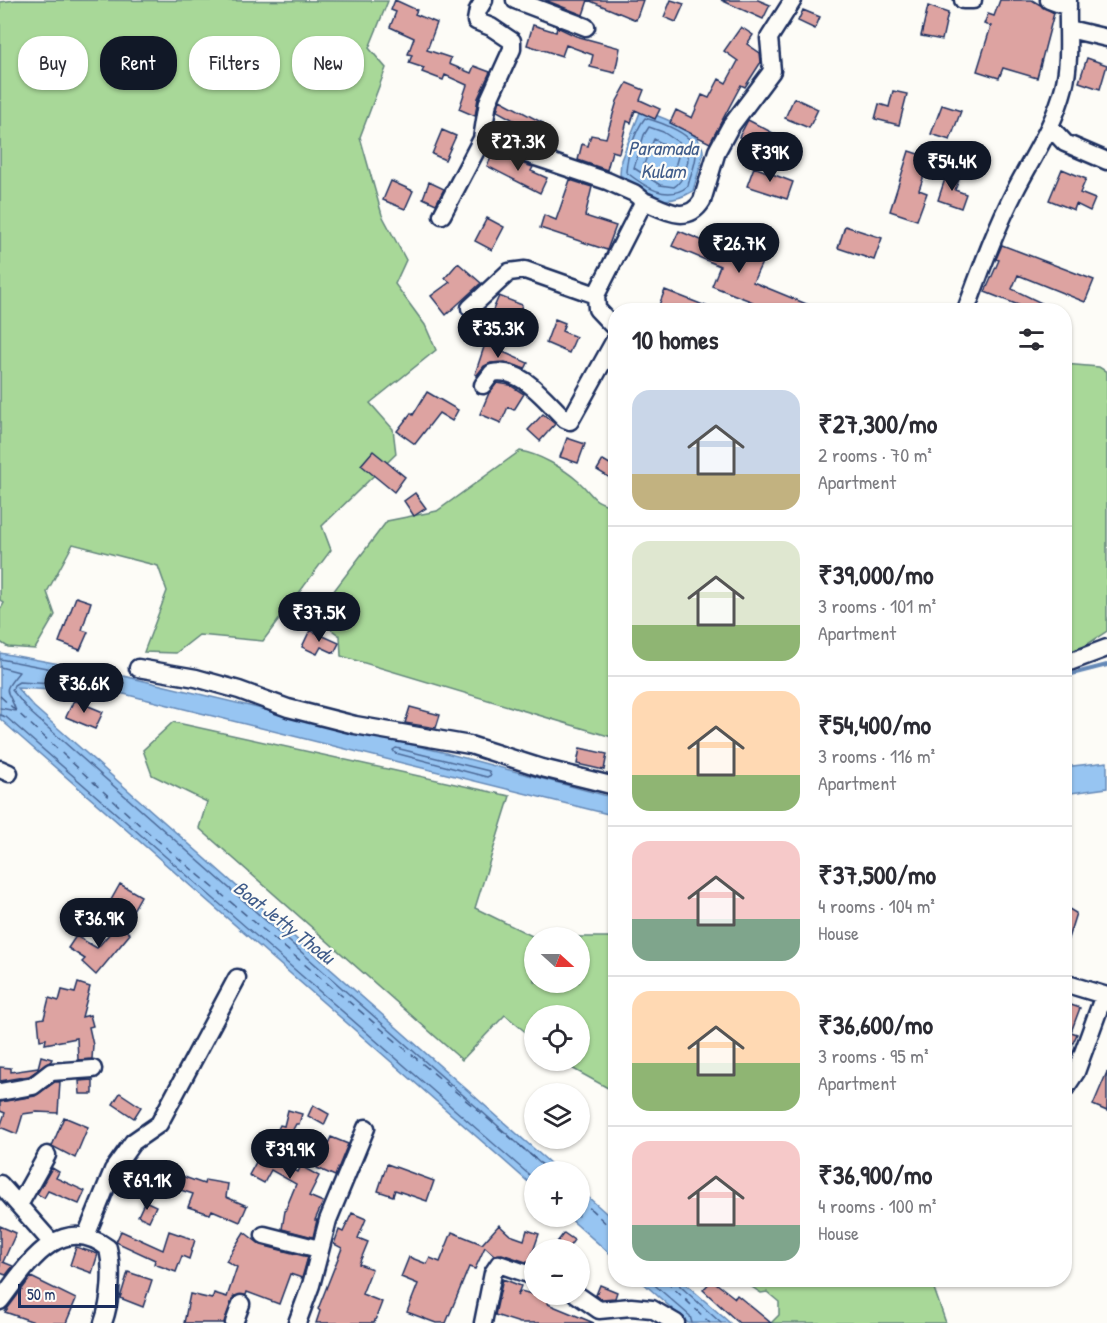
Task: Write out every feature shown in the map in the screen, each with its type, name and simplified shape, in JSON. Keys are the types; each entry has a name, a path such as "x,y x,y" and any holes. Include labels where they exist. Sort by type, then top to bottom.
{"street":[{"path":"441,215 482,139 488,102 512,49 512,41 491,27 476,21 478,10 484,0"},
{"path":"515,0 586,27"},
{"path":"482,139 592,175 634,193 644,201 679,215 693,212 702,201 717,151 730,127 772,71 770,38 793,0"},
{"path":"963,0 973,0"},
{"path":"969,303 985,257 1002,220 1051,128 1064,86 1069,28 1068,4 1049,0"},
{"path":"1069,28 1107,38"},
{"path":"1051,128 1065,143 1107,161"},
{"path":"608,321 597,309 596,295 644,201"},
{"path":"470,308 509,272 525,270 596,295"},
{"path":"483,385 492,373 504,370 520,377 564,419 570,421 608,353"},
{"path":"1072,661 1107,648"},
{"path":"138,668 196,678 239,690 288,708 355,725 470,745 542,768 608,784"},
{"path":"86,1236 113,1170 134,1142 159,1124 237,978"},
{"path":"1072,984 1106,995 1072,1078"},
{"path":"0,1092 33,1086 51,1072 93,1069"},
{"path":"297,1323 311,1285 318,1249 366,1128"},
{"path":"19,1204 47,1155"},
{"path":"0,1184 52,1243"},
{"path":"264,1235 318,1249"},
{"path":"0,1301 37,1253 52,1243 86,1236 108,1248 110,1260 103,1323"},
{"path":"483,1323 494,1273 499,1264 524,1273"},
{"path":"234,1323 241,1304"},
{"path":"594,1316 631,1307 652,1309 676,1323"}],"green space":[{"path":"16,0 388,1 369,48 386,68 360,137 382,215 406,260 395,284 425,325 436,350 370,403 393,429 396,454 322,526 331,550 263,641 199,635 176,653 144,652 167,591 158,566 73,544 47,592 55,615 35,649 8,647 0,642 0,610 4,603 0,600 0,2"},
{"path":"1072,365 1099,367 1107,372 1107,631 1074,653 1072,652"},
{"path":"520,451 543,458 558,467 578,481 597,500 608,505 608,736 341,656 340,636 314,617 387,521 437,511"},
{"path":"173,722 510,796 475,908 524,932 524,993 590,993 590,937 608,937 608,1088 577,1071 590,1071 590,1005 524,1005 524,1031 505,1015 462,1060 199,828 207,802 152,775 143,750"},
{"path":"752,1287 933,1287 946,1323 771,1323 779,1315 779,1302 767,1292 761,1293"}],"water":[{"name":"Paramada Kulam","path":"641,110 679,126 697,138 702,146 703,154 693,191 682,197 663,199 647,193 620,175 621,160"},
{"path":"0,653 119,675 442,752 608,796 608,814 124,694 17,688 34,707 524,1140 524,1149 534,1149 548,1161 524,1161 524,1178 0,719"},
{"path":"1107,762 1107,788 1072,793 1072,766"},
{"path":"590,1199 608,1215 608,1252 579,1227 590,1227"},
{"path":"648,1287 689,1287 730,1323 688,1323"}],"building":[{"path":"395,0 417,10 415,14 437,23 427,50 451,58 449,64 471,73 474,66 490,72 478,98 475,116 459,109 467,85 445,75 443,80 422,72 424,68 409,63 412,55 408,54 414,38 390,27 396,12 391,10"},
{"path":"545,0 588,0 583,15"},
{"path":"588,0 643,0 636,20"},
{"path":"671,0 684,4 676,22 664,17"},
{"path":"721,0 758,0 770,5 763,19"},
{"path":"1000,0 1032,0 1054,13 1037,78 1003,68 999,78 977,71 991,26 984,24 988,14 994,16"},
{"path":"928,6 948,13 942,40 921,36"},
{"path":"803,10 820,17 815,29 798,21"},
{"path":"533,25 556,32 557,27 576,36 620,48 615,73 590,67 593,55 566,45 562,56 527,45"},
{"path":"741,27 753,35 747,44 760,53 761,62 745,87 741,85 710,143 670,123 676,110 692,118 702,95 709,98 719,79 726,83 738,61 724,51"},
{"path":"1087,58 1107,65 1100,89 1079,82"},
{"path":"627,83 644,90 640,100 660,109 655,119 635,110 631,123 627,121 619,153 612,151 607,170 578,160 582,144 588,146 591,135 606,138 617,101"},
{"path":"893,91 907,94 899,125 875,119 879,104 889,107"},
{"path":"794,98 818,109 809,128 785,118"},
{"path":"500,100 543,123 533,145 520,141 521,137 514,134 519,123 497,111"},
{"path":"942,105 961,111 950,140 931,134"},
{"path":"748,120 775,134 766,151 739,137"},
{"path":"442,130 456,136 445,160 432,154"},
{"path":"909,151 930,158 919,190 927,193 917,220 890,211"},
{"path":"493,154 533,167 531,171 547,178 540,193 487,166"},
{"path":"754,167 793,182 787,199 747,186"},
{"path":"1062,169 1086,179 1080,193 1095,199 1090,211 1076,204 1074,210 1049,200"},
{"path":"947,173 960,177 955,190 966,194 961,208 938,200"},
{"path":"570,180 592,187 585,216 616,226 607,250 540,228 544,215 556,220"},
{"path":"391,181 413,191 405,209 383,200"},
{"path":"429,182 444,189 436,204 423,198"},
{"path":"487,218 504,227 492,250 475,241"},
{"path":"845,226 882,238 874,260 838,248"},
{"path":"679,231 728,251 732,242 765,256 753,282 804,303 753,303 712,286 720,266 672,246"},
{"path":"1002,245 1094,280 1085,302 1018,275 1012,289 1041,303 1013,303 985,292 999,260 996,259"},
{"path":"458,263 481,283 446,315 431,296 450,282 445,278"},
{"path":"665,290 698,303 660,303"},
{"path":"499,296 522,305 516,322 492,312"},
{"path":"555,319 565,323 562,331 576,337 569,353 546,343"},
{"path":"485,344 528,363 525,369 505,362 491,363 484,366 477,375 475,374"},
{"path":"497,383 510,385 524,394 514,410 508,407 501,423 480,414 489,393"},
{"path":"427,392 458,410 452,421 439,413 415,444 397,431 411,413 413,415"},
{"path":"543,414 555,424 540,441 528,430"},
{"path":"567,438 585,444 578,463 560,457"},
{"path":"373,451 405,477 394,492 361,465"},
{"path":"603,460 608,463 608,477 597,470"},
{"path":"415,493 426,508 414,516 404,501"},
{"path":"76,597 91,602 82,630 88,632 80,650 59,642"},
{"path":"310,630 339,643 334,653 321,647 317,654 302,647"},
{"path":"74,700 103,712 95,729 66,717"},
{"path":"410,707 440,715 436,728 405,723"},
{"path":"580,748 607,754 604,770 577,764"},
{"path":"120,884 141,896 127,921 106,909"},
{"path":"1072,911 1076,913 1072,926"},
{"path":"118,924 130,934 96,975 82,962 85,959 68,948 76,936 97,948"},
{"path":"78,983 90,987 82,1017 90,1015 93,1026 89,1027 93,1045 92,1059 78,1060 77,1038 45,1044 46,1039 40,1040 38,1019 44,1018 49,998 59,1001 62,990 75,993"},
{"path":"1072,1005 1080,1008 1072,1029"},
{"path":"1072,1032 1077,1034 1072,1045"},
{"path":"41,1056 52,1059 29,1076 0,1081 0,1067 11,1068 11,1072 38,1068"},
{"path":"1107,1072 1107,1111 1093,1105"},
{"path":"93,1080 93,1094 80,1094 79,1081"},
{"path":"55,1082 60,1082 58,1113 23,1114 17,1134 0,1127 5,1113 0,1111 0,1102 35,1096"},
{"path":"120,1093 141,1107 134,1118 113,1104"},
{"path":"313,1105 329,1114 324,1125 308,1116"},
{"path":"288,1110 302,1114 299,1124 296,1124 276,1161 298,1172 301,1166 319,1176 309,1196 323,1202 315,1220 317,1220 313,1237 282,1229 285,1211 296,1184 271,1170 264,1183 249,1175 261,1153 255,1149 260,1140 270,1145 280,1125 284,1126"},
{"path":"64,1117 88,1127 75,1158 52,1146"},
{"path":"331,1137 348,1144 335,1176 317,1168"},
{"path":"387,1164 434,1181 427,1201 395,1190 393,1196 378,1191"},
{"path":"52,1168 59,1172 56,1178 85,1191 79,1204 48,1191 44,1198 37,1194"},
{"path":"170,1172 204,1184 205,1180 228,1184 226,1197 247,1206 240,1222 212,1210 210,1214 188,1207 193,1194 165,1185"},
{"path":"145,1201 156,1206 149,1221 138,1216"},
{"path":"352,1213 366,1219 358,1238 368,1242 359,1264 372,1269 362,1294 382,1302 374,1323 316,1323 320,1311 318,1309 342,1248 334,1244 339,1230 343,1232"},
{"path":"499,1225 510,1235 524,1240 524,1261 502,1254 494,1255 485,1247 475,1269 469,1267 446,1323 436,1323 407,1312 418,1284 401,1277 409,1257 427,1264 430,1258 440,1262 452,1232 482,1244"},
{"path":"0,1226 16,1233 3,1262 13,1266 6,1275 0,1273"},
{"path":"527,1230 539,1234 537,1239 524,1239"},
{"path":"121,1231 163,1250 169,1231 195,1240 189,1259 182,1256 176,1272 154,1264 155,1260 116,1242"},
{"path":"244,1232 261,1245 308,1257 302,1278 290,1274 279,1304 247,1292 246,1295 234,1296 224,1323 184,1323 190,1294 212,1299 214,1293 227,1297 237,1267 226,1261"},
{"path":"564,1233 573,1239 559,1239"},
{"path":"76,1247 98,1254 92,1273 70,1265"},
{"path":"128,1272 152,1280 143,1307 120,1298"},
{"path":"31,1277 76,1299 66,1323 37,1323 5,1312"},
{"path":"503,1279 521,1286 517,1296 521,1291 524,1292 524,1305 550,1305 594,1323 520,1323 495,1315"},
{"path":"600,1285 617,1292 615,1298 602,1299 596,1295"},
{"path":"706,1287 721,1287 735,1298 737,1295 771,1323 739,1323 703,1290"}],"waterway":[{"path":"1072,674 1107,665"}],"ferry route":[{"path":"0,696 144,829 538,1161"},
{"path":"590,1208 608,1225"},
{"path":"672,1287 710,1323"}],"water label":[{"name":"Boat Jetty Thodu","path":"284,922"}]}
